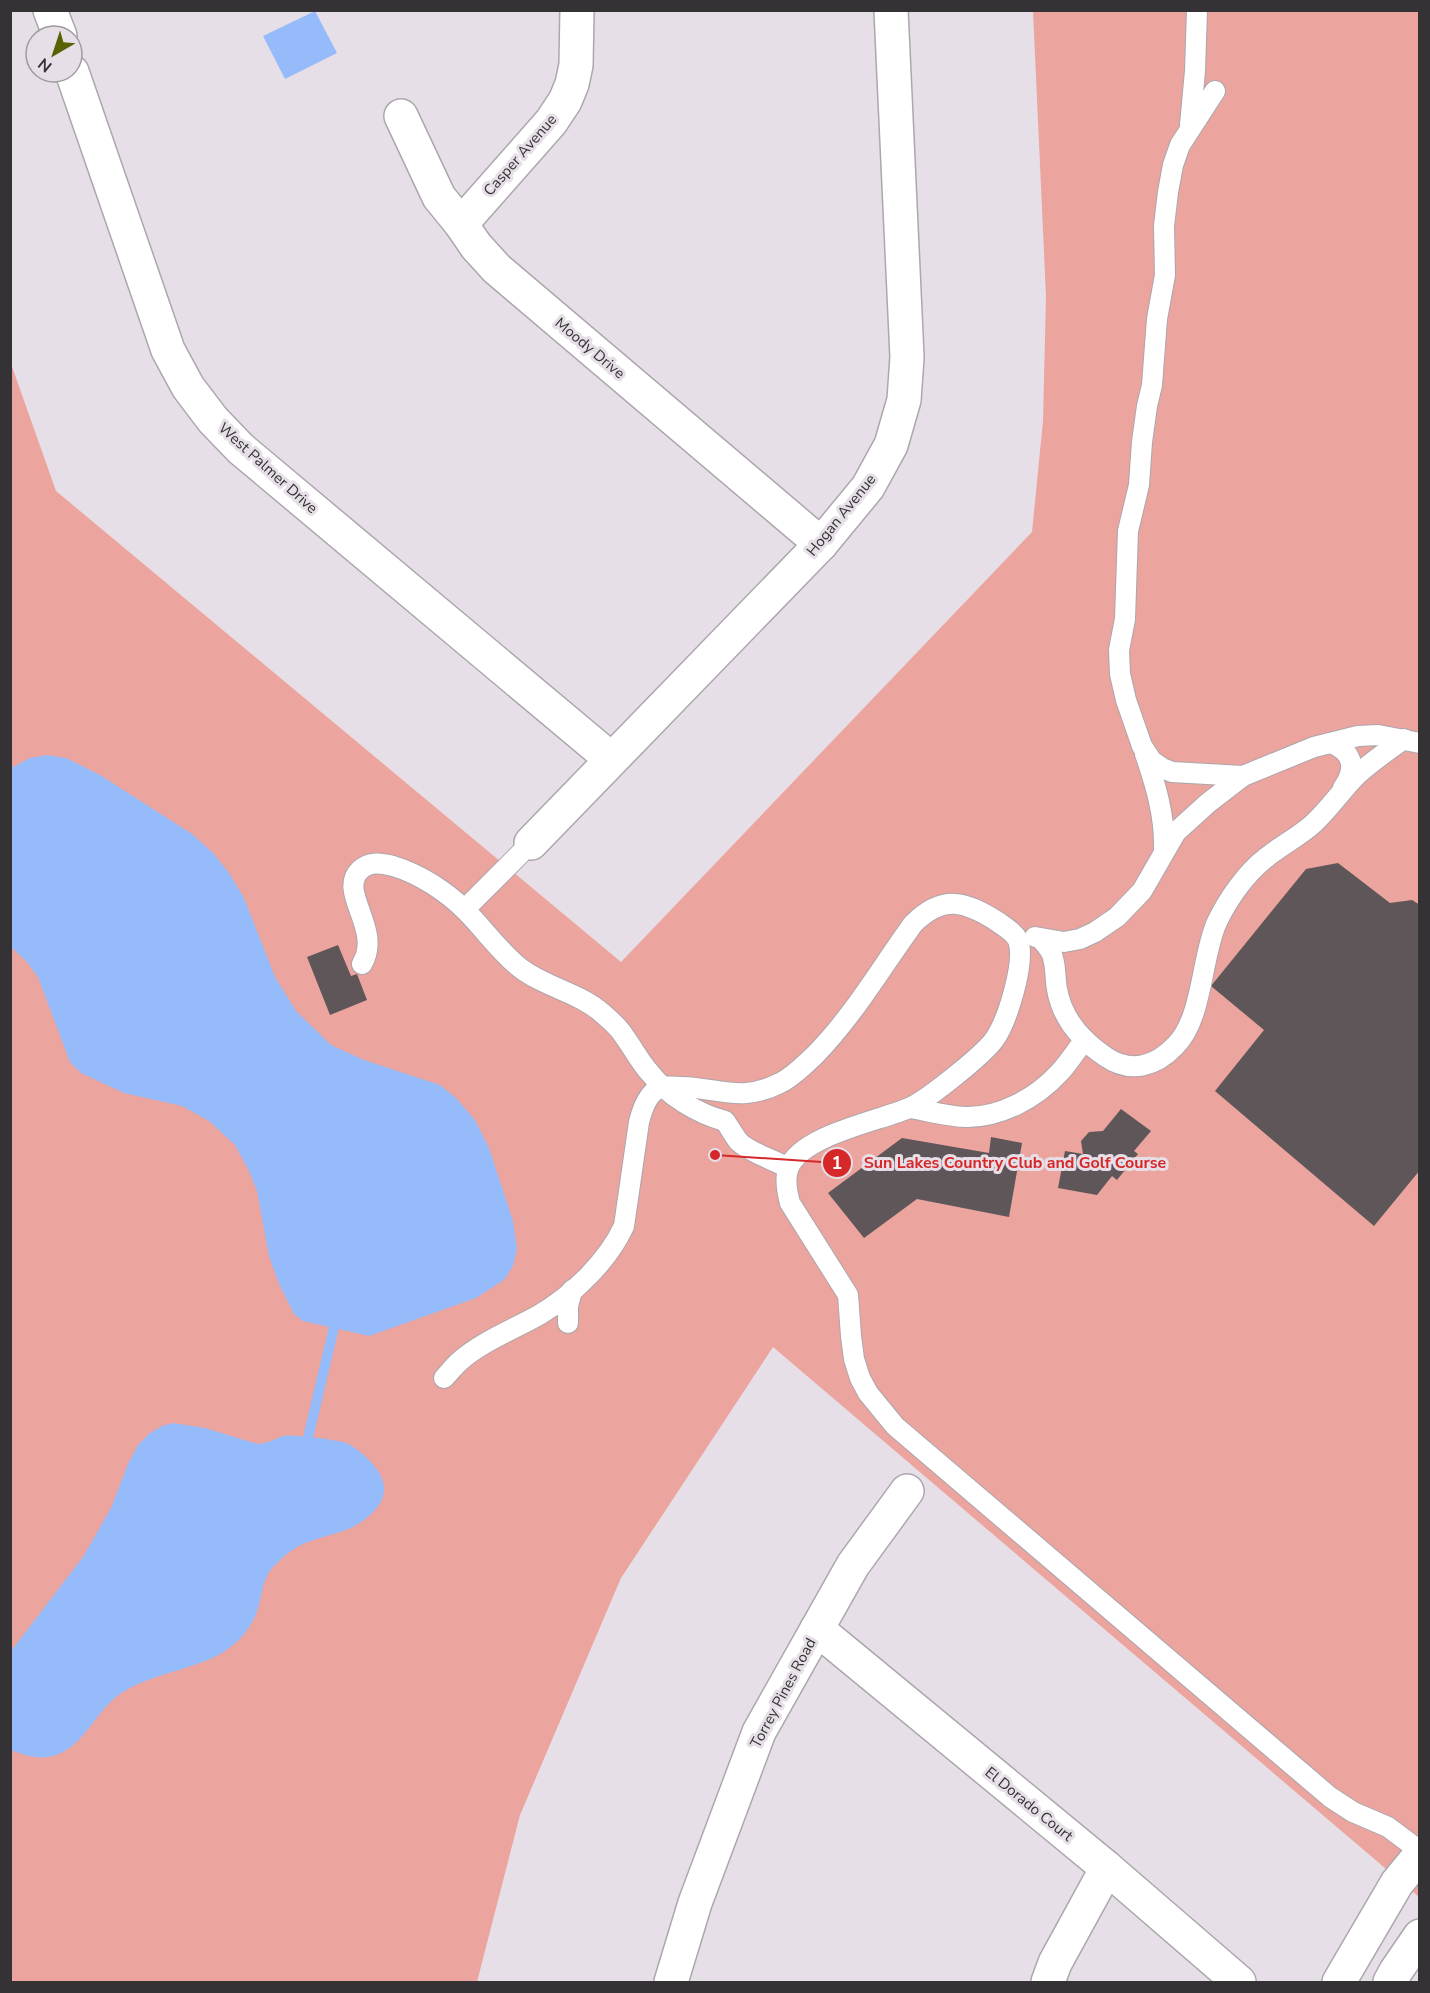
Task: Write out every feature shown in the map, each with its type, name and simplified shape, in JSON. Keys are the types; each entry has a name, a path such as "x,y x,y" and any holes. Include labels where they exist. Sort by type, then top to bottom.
{"street":[{"name":"Casper Avenue","path":"461,224 551,122 565,101 576,65 577,10"},
{"name":"Hogan Avenue","path":"531,843 821,544 868,487 891,446 904,400 907,357 891,10"},
{"name":"West Palmer Drive","path":"76,84 168,350 188,387 213,420 241,449 611,759"},
{"name":"Moody Drive","path":"401,116 439,197 476,246 497,269 821,544"},
{"name":"Torrey Pines Road","path":"671,1983 695,1903 759,1732 853,1565 907,1491"},
{"name":"El Dorado Court","path":"817,1629 1107,1868 1239,1983"},
{"path":"1339,1983 1397,1883 1419,1853"},
{"path":"1048,1983 1054,1963 1107,1868"},
{"path":"1390,1983 1419,1936"}],"lane":[{"path":"1190,129 1197,10"},
{"path":"1164,850 1164,819 1156,786 1126,700 1120,674 1119,650 1125,620 1128,531 1139,485 1142,442 1152,385 1157,320 1165,275 1164,226 1168,192 1173,165 1180,145 1215,91"},
{"path":"444,1378 461,1360 542,1313 572,1290 617,1240 624,1226 639,1122 649,1097 662,1087 693,1087 732,1094 753,1093 780,1083 801,1069 832,1037 862,999 913,924 932,908 942,904 958,904 975,909 1012,932 1064,942 1080,939 1117,917 1142,891 1176,832 1243,776 1314,747 1358,736 1378,735 1412,741"},
{"path":"1335,798 1375,759 1412,741"},
{"path":"1041,939 1053,956 1061,1006 1077,1033 1108,1059 1124,1066 1150,1065 1177,1045 1186,1030 1196,1007 1208,949 1216,924 1226,905 1264,859 1315,822 1349,779 1351,765 1349,756 1343,748 1331,743"},
{"path":"1142,746 1152,761 1172,772 1243,776"},
{"path":"465,909 531,843"},
{"path":"362,964 368,934 352,887 354,878 360,870 371,863 405,869 439,889 465,909 499,949 520,968 600,1011 622,1033 648,1072 662,1087 705,1113 725,1121 747,1148 788,1168"},
{"path":"1012,932 1018,941 1019,966 1004,1023 983,1052 910,1108 848,1128 802,1152 788,1168 787,1190 790,1203 848,1294 854,1359 860,1378 868,1393 895,1426 1330,1797 1353,1812 1388,1827 1419,1853"},
{"path":"910,1108 966,1117 998,1112 1044,1087 1060,1072 1085,1040"},
{"path":"568,1323 568,1306 572,1290"}],"shaded area":[{"path":"1033,11 1419,11 1419,1897 773,1347 621,1578 520,1815 477,1982 11,1982 10,361 56,491 621,962 1032,532 1043,421 1046,296"}],"water":[{"path":"315,11 337,53 285,79 263,36"},
{"path":"47,755 66,758 100,775 192,834 213,853 229,873 244,898 275,977 296,1011 331,1045 364,1060 440,1085 456,1098 475,1120 489,1148 513,1221 517,1249 513,1266 504,1280 476,1298 369,1336 303,1321 294,1314 279,1284 269,1256 257,1191 235,1145 209,1121 182,1106 124,1093 81,1073 70,1062 38,977 11,947 11,768 30,758"},
{"path":"173,1423 205,1428 258,1444 288,1436 343,1442 360,1452 376,1468 384,1483 383,1498 373,1513 357,1525 305,1543 278,1562 268,1575 250,1626 224,1652 211,1659 133,1686 120,1694 104,1709 77,1742 59,1754 28,1756 11,1750 11,1651 83,1557 111,1508 138,1445 150,1433"}],"building":[{"path":"1338,863 1390,903 1412,900 1420,905 1420,1170 1374,1226 1215,1091 1264,1030 1211,986 1306,869"},
{"path":"338,945 351,976 357,974 367,1000 330,1015 307,957"},
{"path":"1121,1109 1151,1131 1134,1151 1138,1154 1117,1180 1112,1176 1097,1195 1058,1188 1065,1151 1083,1154 1081,1141 1089,1132 1103,1131"},
{"path":"991,1137 1022,1143 1009,1217 917,1199 864,1238 828,1193 902,1138 989,1153"}],"waterway":[{"path":"308,1438 334,1327"}],"place":[{"name":"Sun Lakes Country Club and Golf Course","path":"715,1155"}]}
